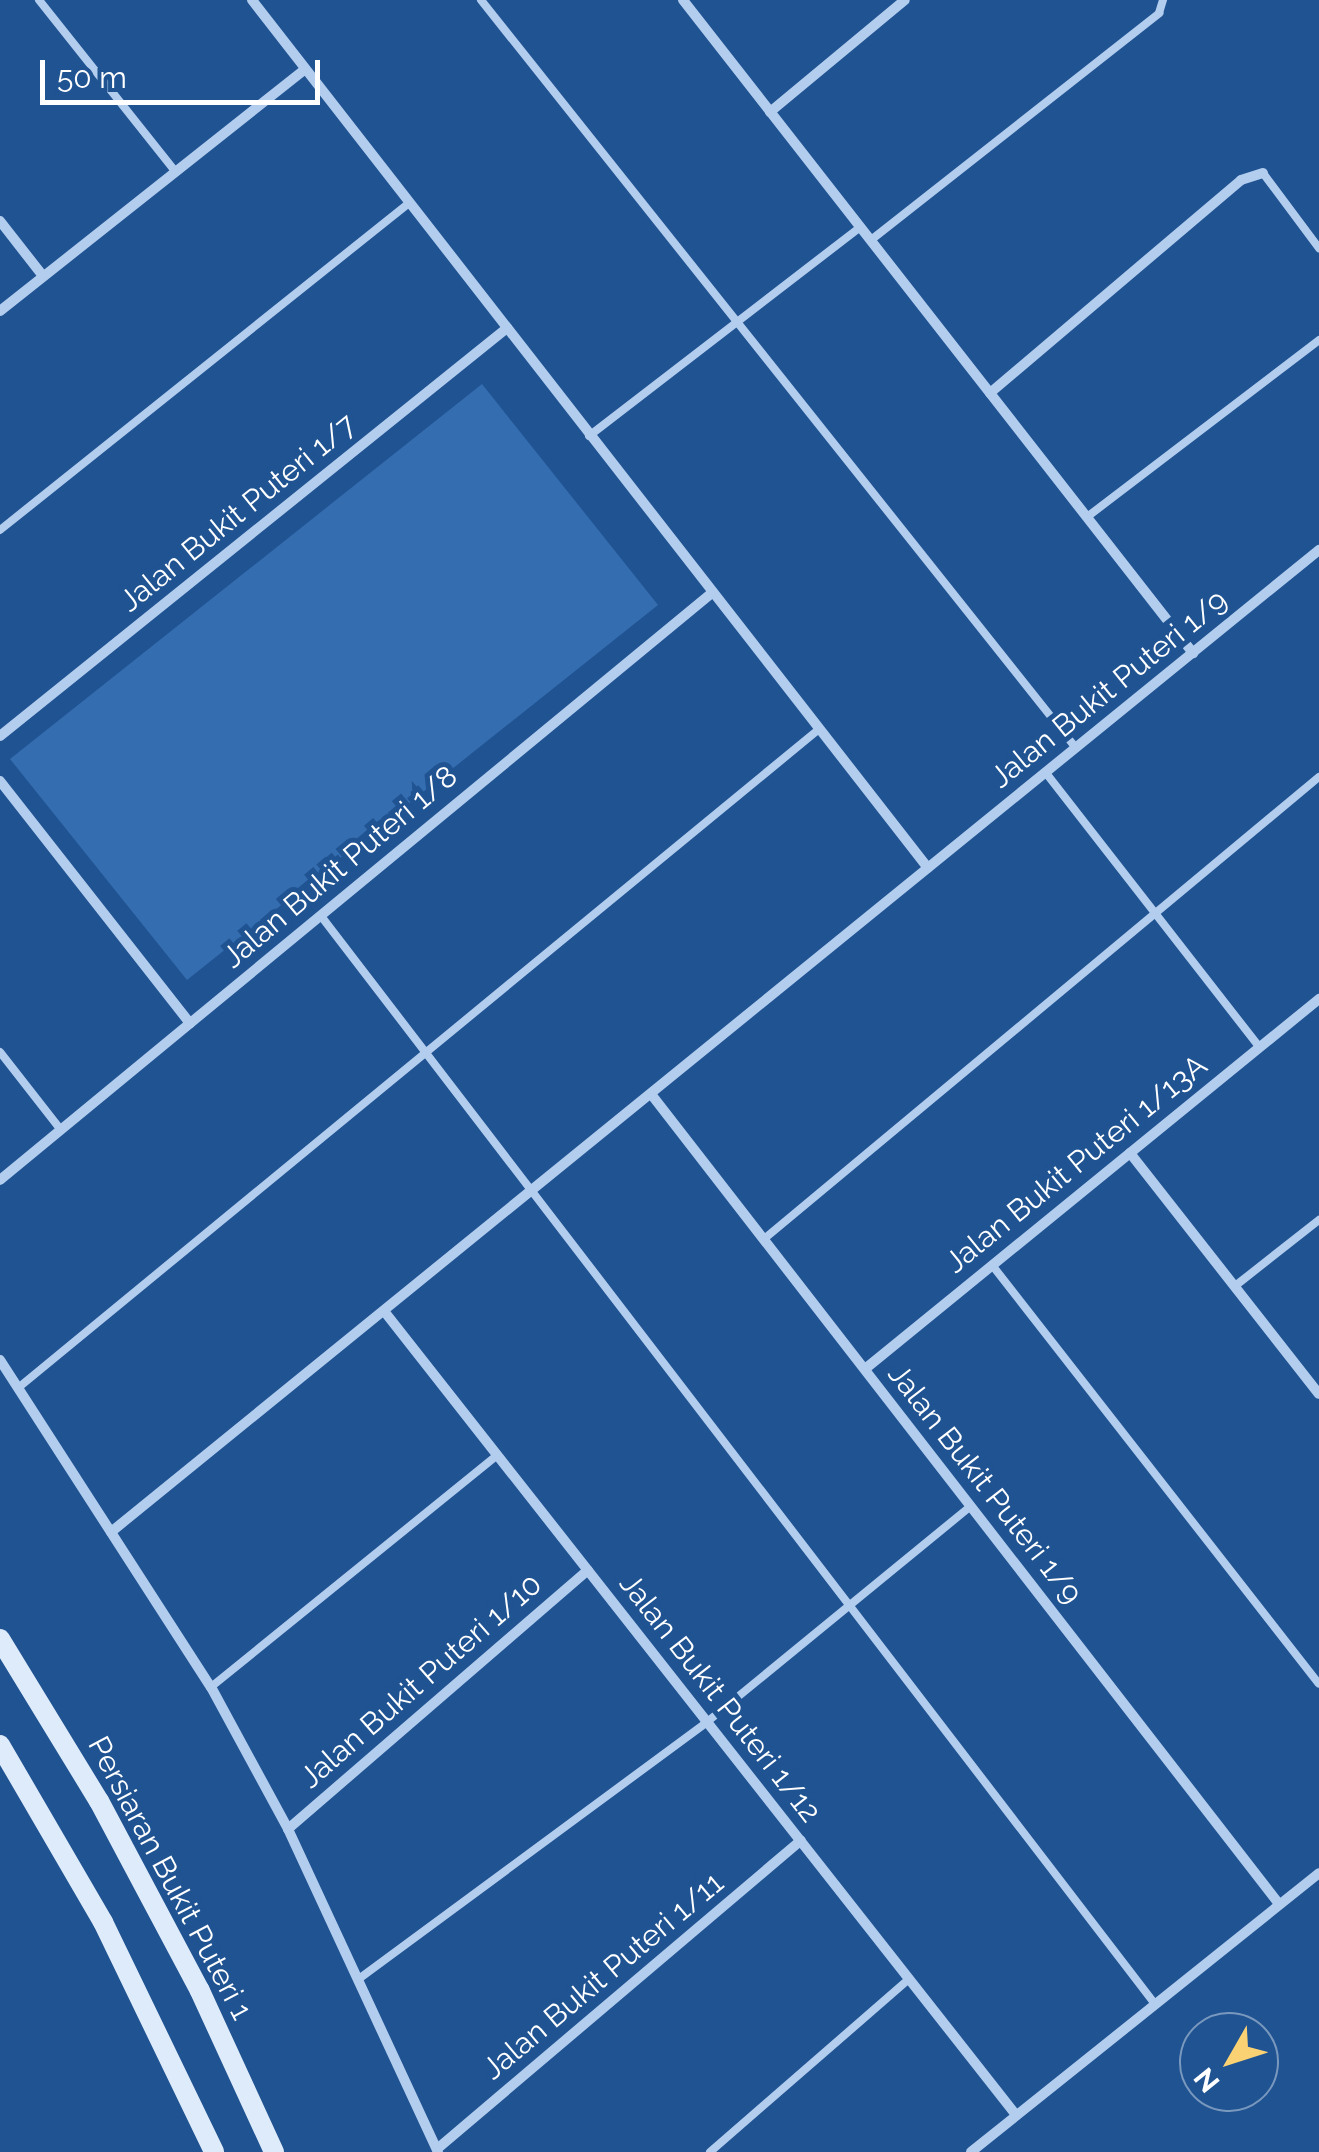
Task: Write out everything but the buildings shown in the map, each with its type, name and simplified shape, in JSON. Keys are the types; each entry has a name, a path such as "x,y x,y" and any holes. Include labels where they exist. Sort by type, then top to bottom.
{"street":[{"path":"252,0 928,868"},
{"path":"683,0 1192,653"},
{"path":"770,112 905,0"},
{"path":"0,310 305,69"},
{"path":"990,393 1241,180 1263,173"},
{"path":"0,221 44,276"},
{"name":"Jalan Bukit Puteri 1/7","path":"0,736 507,328"},
{"name":"Jalan Bukit Puteri 1/9","path":"112,1532 1319,550"},
{"name":"Jalan Bukit Puteri 1/8","path":"0,1180 713,592"},
{"path":"0,781 190,1023"},
{"name":"Jalan Bukit Puteri 1/13A","path":"864,1369 1319,999"},
{"name":"Jalan Bukit Puteri 1/9","path":"651,1094 1279,1904"},
{"path":"1130,1153 1319,1394"},
{"name":"Jalan Bukit Puteri 1/12","path":"384,1311 1016,2116"},
{"path":"0,1360 211,1686 288,1829 437,2150"},
{"name":"Jalan Bukit Puteri 1/10","path":"288,1829 588,1570"},
{"name":"Persiaran Bukit Puteri 1","path":"0,1639 118,1835 200,1990 274,2152"},
{"path":"0,1745 104,1922 214,2152"},
{"name":"Jalan Bukit Puteri 1/11","path":"437,2150 801,1840"},
{"path":"971,2152 1319,1872"}],"lane":[{"path":"39,0 176,172"},
{"path":"481,0 1076,748"},
{"path":"870,240 1159,12 1164,0"},
{"path":"1263,173 1319,248"},
{"path":"0,530 410,202"},
{"path":"589,436 860,226"},
{"path":"1087,517 1319,340"},
{"path":"18,1388 428,1056 819,729"},
{"path":"1046,772 1260,1048"},
{"path":"764,1239 1319,777"},
{"path":"321,916 1155,2004"},
{"path":"0,1052 61,1130"},
{"path":"1234,1286 1319,1220"},
{"path":"992,1265 1319,1684"},
{"path":"211,1686 497,1455"},
{"path":"360,1978 707,1722 971,1506"},
{"path":"710,2152 909,1979"}],"shaded area":[{"path":"482,384 658,605 187,980 10,759"}]}
